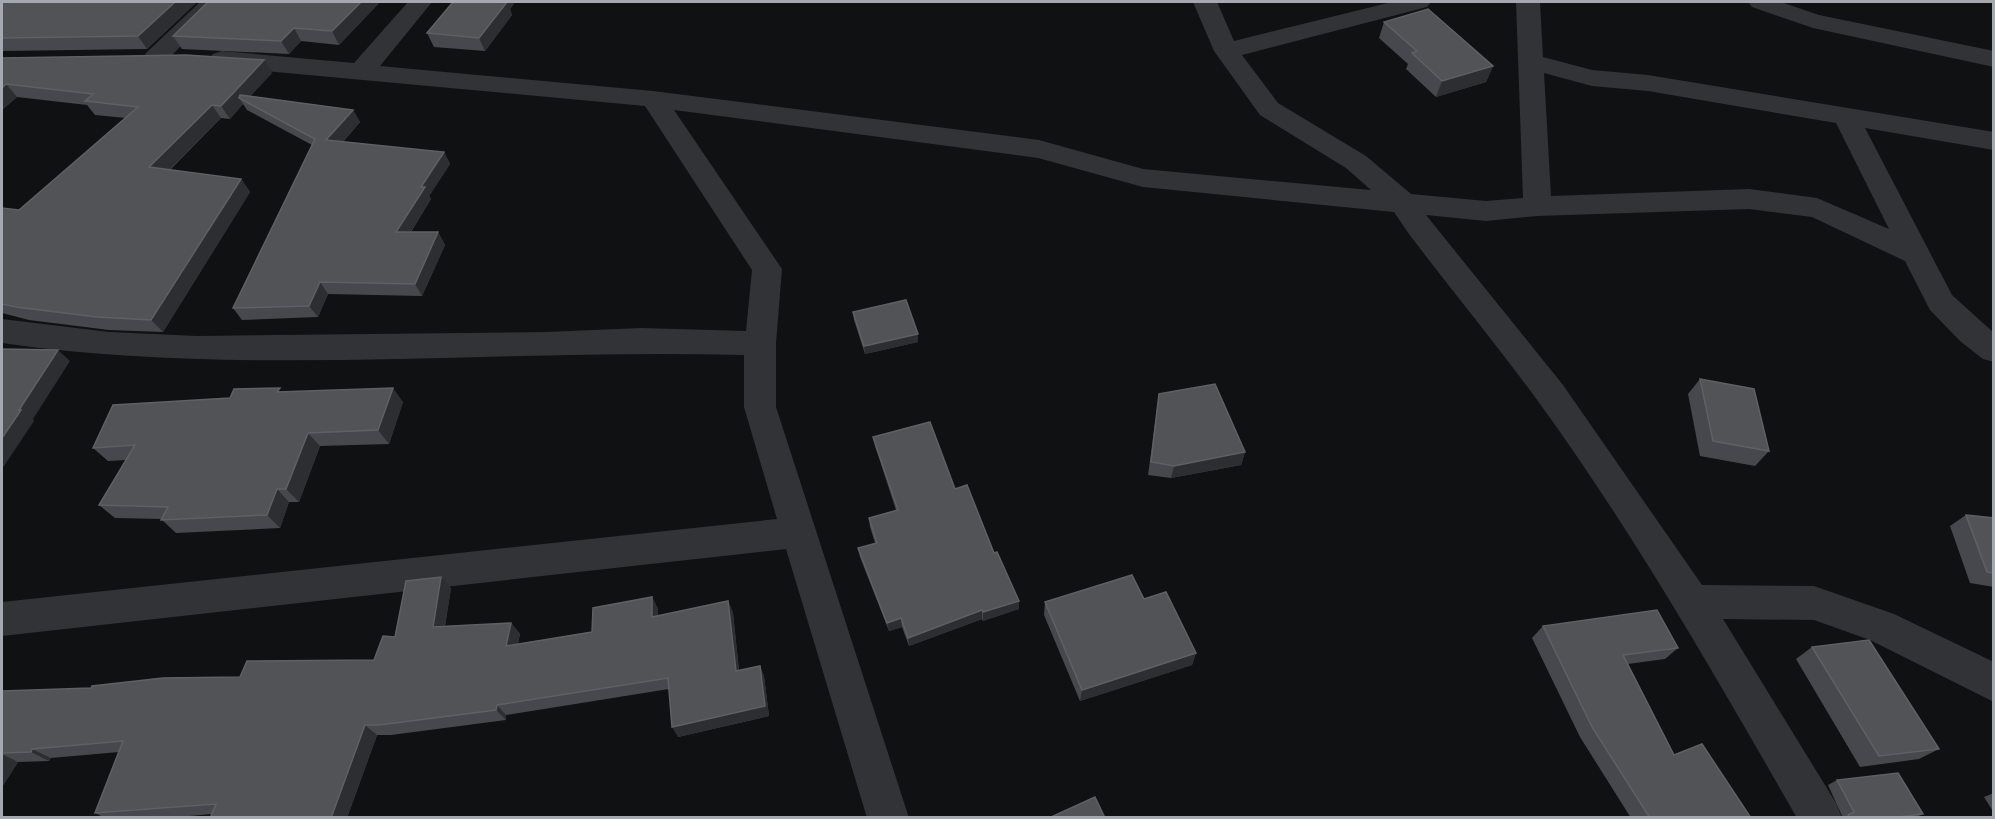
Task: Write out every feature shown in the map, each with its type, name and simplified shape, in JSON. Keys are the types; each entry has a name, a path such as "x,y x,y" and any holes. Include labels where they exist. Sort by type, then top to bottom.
{"street":[{"path":"213,2 145,57 269,62 360,73 653,99 1039,148 1143,178 1486,211 1537,206 1749,199 1817,208 1915,253"},
{"path":"360,73 420,2"},
{"path":"1205,2 1226,51 1269,109 1356,162 1403,203 1419,227 1551,394 1692,602 1821,818"},
{"path":"1226,51 1419,2"},
{"path":"1528,2 1537,206"},
{"path":"1760,2 1813,21 1994,59"},
{"path":"1531,62 1592,78 1648,83 1994,141"},
{"path":"653,99 766,269 760,343 760,407 888,818"},
{"path":"1846,116 1941,302 1971,333 1994,350"},
{"path":"2,331 109,344 197,348 546,344 641,340 760,343"},
{"path":"2,619 798,532"},
{"path":"1692,602 1814,603 1881,626 1972,670 1994,684"}],"building":[{"path":"2,2 175,2 138,36 2,38"},
{"path":"208,2 361,2 332,31 294,28 281,41 173,36"},
{"path":"453,2 507,2 479,38 427,33"},
{"path":"1428,9 1493,66 1442,81 1412,53 1417,51 1384,22"},
{"path":"186,55 264,60 221,106 212,105 149,167 241,179 151,320 97,317 2,304 2,208 19,210 138,107 85,101 93,94 6,84 2,88 2,58"},
{"path":"240,95 353,110 326,140 444,152 396,232 438,232 415,284 320,282 309,306 233,308 315,139 239,98"},
{"path":"906,300 918,334 864,346 853,312"},
{"path":"2,349 58,350 2,438"},
{"path":"1700,379 1754,389 1769,451 1713,441"},
{"path":"1215,384 1245,452 1174,466 1151,462 1159,394"},
{"path":"280,388 277,392 393,388 378,430 308,433 286,489 277,489 267,515 161,520 168,507 99,505 135,445 93,448 113,405 230,398 234,389"},
{"path":"930,422 955,489 967,485 994,553 997,552 1019,601 983,612 982,610 908,638 901,618 887,623 858,548 877,543 869,518 898,510 873,437"},
{"path":"1966,515 1994,518 1994,573 1987,572"},
{"path":"1132,575 1144,599 1166,592 1196,653 1082,690 1045,602"},
{"path":"441,577 433,627 511,623 506,646 592,632 593,608 652,597 652,617 728,601 736,671 760,666 765,706 672,727 668,678 497,705 496,710 365,725 331,818 210,818 216,804 95,813 123,741 32,749 31,752 2,753 2,691 91,688 92,686 163,678 240,677 247,661 374,660 383,636 395,637 406,581"},
{"path":"1657,610 1678,648 1623,655 1674,755 1702,744 1751,818 1650,818 1592,727 1543,626"},
{"path":"1869,640 1939,749 1879,756 1812,647"},
{"path":"1898,773 1923,814 1889,818 1850,818 1848,815 1854,812 1837,780"},
{"path":"1095,797 1105,818 1049,818"}]}
